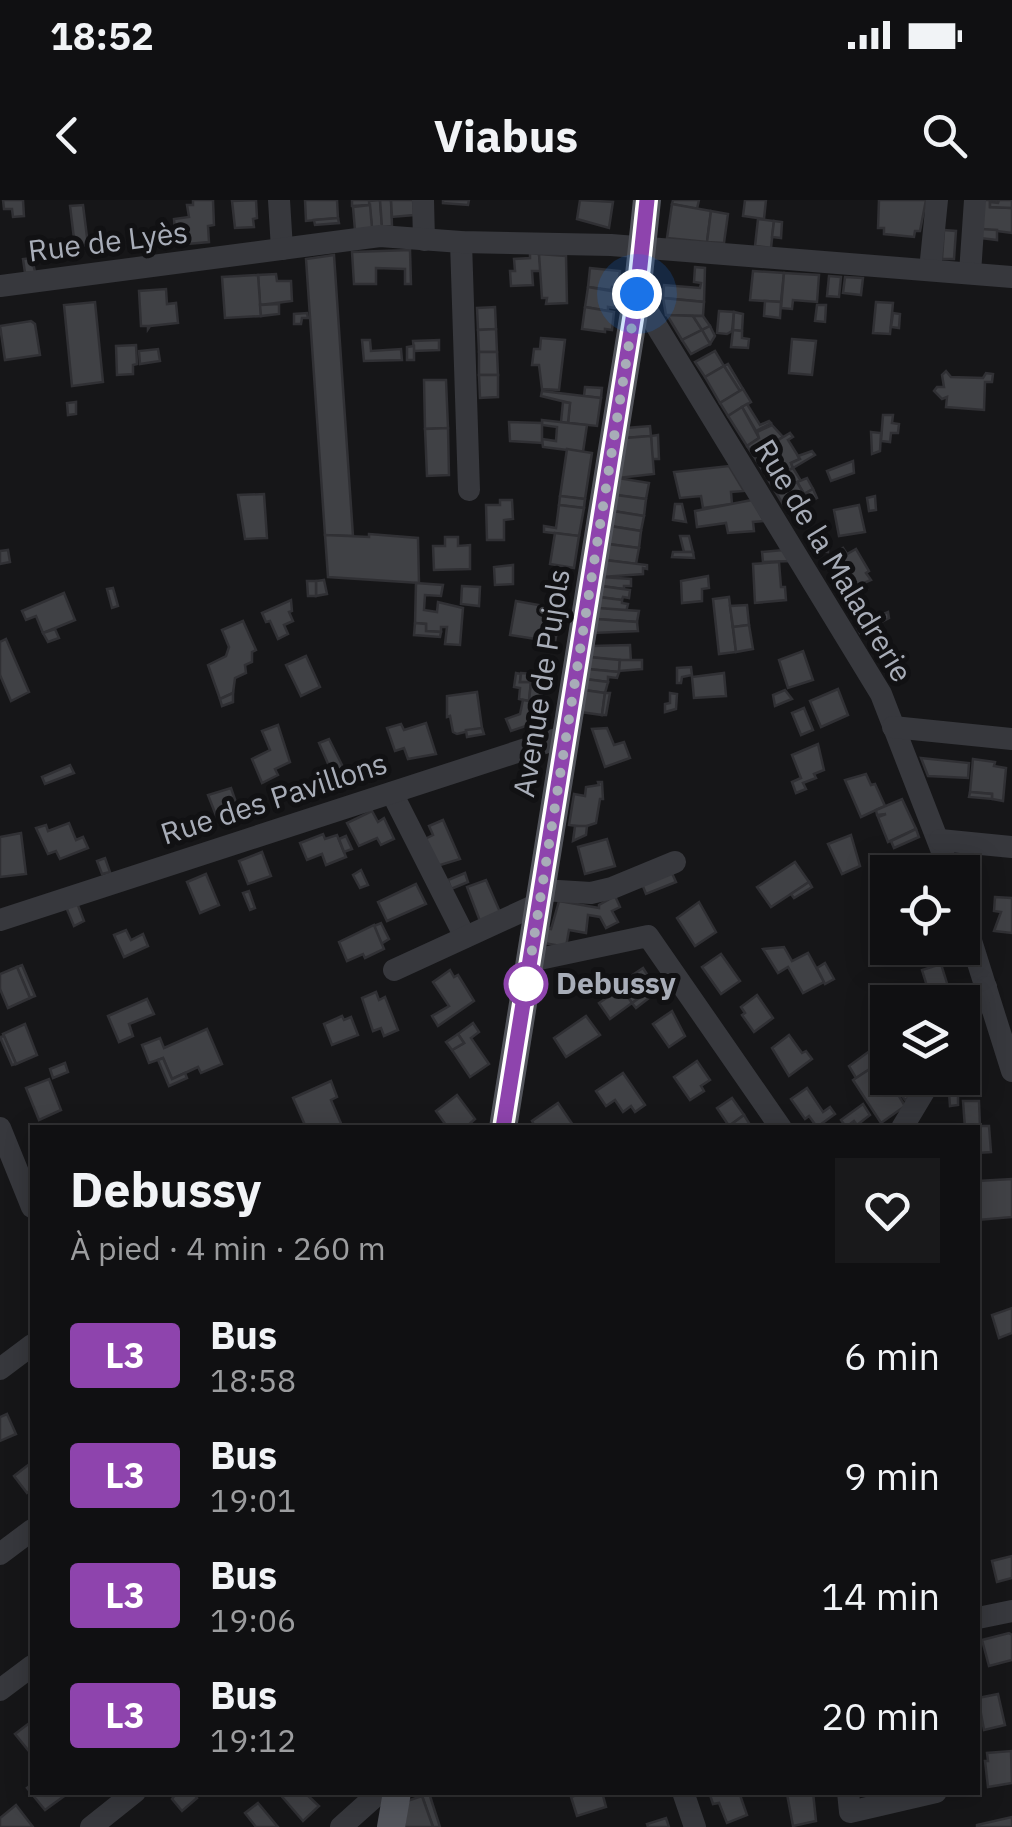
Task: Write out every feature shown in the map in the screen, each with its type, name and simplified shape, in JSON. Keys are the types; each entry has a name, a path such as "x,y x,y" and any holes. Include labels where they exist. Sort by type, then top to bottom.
{"main road":[{"name":"Avenue de Pujols","path":"504,1125 637,294 647,200"},
{"path":"391,1827 396,1795"}],"street":[{"path":"279,200 282,249"},
{"path":"423,200 424,240"},
{"path":"930,270 937,200"},
{"path":"970,274 975,200"},
{"name":"Rue de Lyès","path":"0,286 380,236 642,248 1012,277"},
{"path":"461,242 469,490"},
{"name":"Rue de la Maladrerie","path":"637,294 881,694 945,855"},
{"path":"893,727 1012,739"},
{"name":"Rue des Pavillons","path":"0,920 566,736"},
{"path":"392,793 465,937"},
{"path":"940,840 1012,847"},
{"path":"394,970 540,896 612,888 675,862"},
{"path":"530,961 648,936 779,1125"},
{"path":"979,965 1009,1046 1012,1071"},
{"path":"980,996 986,986"},
{"path":"904,1125 922,1095"},
{"path":"0,1128 30,1203"},
{"path":"0,1369 30,1346"},
{"path":"0,1554 29,1538"},
{"path":"980,1618 1012,1611"},
{"path":"0,1690 30,1668"},
{"path":"91,1827 131,1795"},
{"path":"341,1827 377,1795"},
{"path":"684,1795 696,1827"},
{"path":"848,1795 850,1812 923,1795"}],"building":[{"path":"3,200 23,200 24,216 13,217 12,209 4,209"},
{"path":"193,200 213,200 214,225 208,226 209,242 176,245 174,219 189,217 187,205 193,205"},
{"path":"256,200 254,227 235,228 232,201"},
{"path":"305,200 337,200 338,218 306,221"},
{"path":"352,200 369,200 370,205 352,206"},
{"path":"380,200 382,227 372,228 369,201"},
{"path":"380,200 391,200 392,226 382,227"},
{"path":"391,200 413,200 414,215 392,217"},
{"path":"443,200 469,200 468,205"},
{"path":"580,200 613,202 609,228 577,219"},
{"path":"673,200 699,200 697,209 672,204"},
{"path":"745,200 766,200 764,219 743,216"},
{"path":"879,200 926,200 920,231 915,231 914,237 884,234 884,228 878,228"},
{"path":"983,200 999,200 990,202 990,207 1012,208 1012,233 981,229"},
{"path":"1012,200 1012,208 990,207 990,202"},
{"path":"672,204 711,211 707,242 667,238"},
{"path":"83,205 88,245 75,247 70,206"},
{"path":"370,205 372,228 355,230 353,207"},
{"path":"711,211 728,214 724,243 707,242"},
{"path":"338,218 339,223 315,225 314,220"},
{"path":"758,219 774,221 771,248 755,246"},
{"path":"774,221 782,222 781,238 772,237"},
{"path":"981,229 997,230 997,240 980,238"},
{"path":"944,230 956,231 954,259 942,259"},
{"path":"410,250 411,284 405,284 405,269 376,268 376,284 354,284 352,252"},
{"path":"530,253 539,254 541,271 532,271 533,285 511,286 514,259 530,258"},
{"path":"539,254 566,256 567,303 546,304 547,298 542,298"},
{"path":"334,255 353,536 325,535 306,259"},
{"path":"32,258 35,272 25,273 23,259"},
{"path":"695,267 705,268 704,302 663,298 664,285 700,288 701,283 694,282"},
{"path":"590,268 620,271 618,288 588,287"},
{"path":"753,271 784,273 781,302 750,300"},
{"path":"784,273 819,275 817,302 793,300 792,309 781,308"},
{"path":"276,274 277,281 291,281 292,301 260,305 258,275"},
{"path":"258,275 261,316 225,318 222,277"},
{"path":"829,276 841,277 839,297 827,296"},
{"path":"845,277 863,278 861,295 843,293"},
{"path":"588,287 617,292 615,308 608,307 608,311 585,307"},
{"path":"166,289 167,304 176,303 178,323 148,329 141,326 139,291"},
{"path":"663,298 704,302 703,316 666,315"},
{"path":"765,301 781,302 780,318 764,316"},
{"path":"95,302 103,382 72,386 64,305"},
{"path":"876,302 893,303 890,334 873,333"},
{"path":"279,304 279,314 261,316 260,305"},
{"path":"817,305 826,305 825,322 815,321"},
{"path":"495,307 496,329 478,330 477,308"},
{"path":"585,307 614,312 612,330 582,329"},
{"path":"719,311 734,312 732,331 727,334 717,333"},
{"path":"734,312 743,314 742,331 733,330"},
{"path":"307,313 308,318 302,318 301,324 294,324 294,314"},
{"path":"893,313 900,314 899,328 891,327"},
{"path":"667,315 693,316 702,330 682,340"},
{"path":"693,316 703,316 710,326 702,330"},
{"path":"31,321 35,324 40,355 5,360 0,326"},
{"path":"710,326 715,336 710,344 702,330"},
{"path":"496,329 497,352 479,352 478,330"},
{"path":"702,330 710,344 691,354 682,340"},
{"path":"733,330 742,331 742,338 749,339 748,348 731,347"},
{"path":"541,338 565,340 559,390 542,389 539,365 532,365 534,349 540,349"},
{"path":"792,339 816,341 812,375 789,373"},
{"path":"362,340 370,340 371,351 401,349 402,360 364,361"},
{"path":"439,340 439,350 414,351 413,341"},
{"path":"136,345 133,374 117,375 116,346"},
{"path":"414,346 414,360 407,360 407,347"},
{"path":"158,349 160,361 140,364 139,351"},
{"path":"715,351 724,366 705,377 695,362"},
{"path":"479,352 497,352 498,375 479,375"},
{"path":"728,364 743,389 740,391 724,366"},
{"path":"724,366 740,391 720,403 705,377"},
{"path":"946,371 951,377 983,378 986,373 993,374 992,382 985,382 984,410 946,407 947,397 942,399 934,391 944,387 942,375"},
{"path":"479,375 498,375 498,397 480,398"},
{"path":"424,380 446,380 448,428 425,429"},
{"path":"585,387 602,388 601,398 584,396"},
{"path":"743,389 751,402 728,416 720,403"},
{"path":"542,391 601,398 597,426 568,423 570,403 541,396"},
{"path":"76,402 76,414 68,415 67,403"},
{"path":"563,402 570,403 568,423 561,422"},
{"path":"747,404 760,425 771,423 756,431 742,407"},
{"path":"742,407 759,438 747,446 728,416"},
{"path":"883,415 893,415 892,423 899,424 898,433 891,433 890,442 881,441"},
{"path":"542,420 587,425 583,452 543,447 542,439 556,441 557,427 542,425"},
{"path":"509,422 542,423 542,443 510,441"},
{"path":"772,425 783,437 753,455 747,446 759,438 757,432"},
{"path":"650,426 651,436 625,438 626,428"},
{"path":"448,428 449,475 427,476 425,429"},
{"path":"871,432 881,433 880,451 872,454"},
{"path":"790,433 793,437 788,440 800,459 791,463 793,468 769,481 753,455"},
{"path":"658,435 659,459 652,459 651,436"},
{"path":"651,436 654,474 618,478 625,438"},
{"path":"567,449 592,453 585,499 560,496"},
{"path":"812,451 815,455 793,468 791,463 800,459 798,456"},
{"path":"853,461 854,473 831,481 827,471"},
{"path":"729,466 744,491 731,492 732,504 703,508 701,496 680,498 674,472"},
{"path":"793,468 801,481 775,491 769,481"},
{"path":"618,478 649,483 646,499 616,495"},
{"path":"807,478 813,489 804,494 797,482"},
{"path":"797,482 804,494 813,489 817,498 789,514 775,491"},
{"path":"264,494 267,538 245,539 238,495"},
{"path":"616,495 646,499 644,516 613,511"},
{"path":"560,496 585,499 584,508 559,505"},
{"path":"875,496 876,510 869,511 867,498"},
{"path":"500,500 512,500 513,519 504,520 504,540 487,540 486,505 500,505"},
{"path":"752,500 764,521 753,522 754,531 728,533 726,523 697,527 695,511"},
{"path":"675,504 682,504 686,522 673,520"},
{"path":"559,505 584,508 579,536 544,532 544,526 556,528"},
{"path":"859,505 865,532 839,536 834,510"},
{"path":"613,511 644,516 641,531 610,526"},
{"path":"610,526 641,531 639,548 608,544"},
{"path":"555,533 579,536 574,568 550,564"},
{"path":"325,535 418,538 419,583 328,577"},
{"path":"680,536 689,536 693,552 684,552"},
{"path":"445,537 458,537 458,546 470,545 470,569 434,570 433,546 445,546"},
{"path":"805,539 829,541 828,552 812,550"},
{"path":"608,544 639,548 636,564 605,560"},
{"path":"843,548 847,554 856,549 869,571 866,573 871,580 864,583 867,589 854,596 830,555"},
{"path":"8,550 10,562 0,564 0,551"},
{"path":"783,550 790,561 763,562 762,552"},
{"path":"673,552 693,552 694,558 672,557"},
{"path":"605,560 647,565 647,569 643,568 643,574 602,577"},
{"path":"779,562 786,600 755,603 753,564"},
{"path":"513,565 513,584 495,585 494,567"},
{"path":"708,576 709,588 702,589 702,601 682,603 681,581"},
{"path":"602,577 631,579 631,586 601,586"},
{"path":"324,580 327,594 316,596 316,581"},
{"path":"307,581 316,581 316,596 308,596"},
{"path":"416,583 443,585 441,596 425,595 424,610 437,612 438,602 463,608 460,645 445,644 447,627 441,627 441,632 426,631 426,624 415,623"},
{"path":"462,586 480,587 479,606 461,604"},
{"path":"601,586 630,590 629,598 599,597"},
{"path":"113,588 118,606 112,608 107,589"},
{"path":"64,593 75,620 43,633 36,616 26,620 22,611"},
{"path":"599,597 622,600 628,604 626,612 598,608"},
{"path":"729,597 736,652 719,654 713,599"},
{"path":"291,600 289,612 293,621 284,625 288,634 278,639 262,613"},
{"path":"516,601 561,609 555,642 510,635"},
{"path":"747,605 749,625 733,627 730,606"},
{"path":"598,608 639,611 637,622 596,619"},
{"path":"888,612 889,618 860,633 855,624 877,613 879,616"},
{"path":"596,619 637,622 638,631 593,633"},
{"path":"243,621 256,650 252,652 252,662 245,665 246,673 235,678 233,693 220,699 208,665 226,656 229,647 222,630"},
{"path":"415,623 426,624 426,631 441,632 440,637 414,635"},
{"path":"749,625 753,649 736,652 733,627"},
{"path":"55,629 59,638 48,642 43,633"},
{"path":"6,639 29,692 11,701 0,675 0,642"},
{"path":"630,645 631,662 589,657 591,646"},
{"path":"803,651 813,680 788,688 779,660"},
{"path":"306,656 320,687 301,696 286,665"},
{"path":"589,657 620,660 619,672 587,669"},
{"path":"620,660 642,660 642,669 619,671"},
{"path":"691,667 692,675 677,683 677,668"},
{"path":"587,669 619,672 617,678 608,677 608,682 585,679"},
{"path":"516,673 521,674 520,682 531,682 529,701 519,699 520,688 514,687"},
{"path":"521,673 545,675 538,718 511,731 506,719 520,714 523,700 529,701 531,682 520,682"},
{"path":"724,673 726,696 694,698 692,677"},
{"path":"585,679 608,682 605,693 584,690"},
{"path":"838,689 848,715 821,727 810,701"},
{"path":"584,690 605,693 602,715 580,712"},
{"path":"785,690 792,699 775,706 773,695"},
{"path":"477,692 482,728 453,732 450,716 447,717 447,696"},
{"path":"233,693 233,702 222,706 220,699"},
{"path":"605,693 610,693 606,715 602,715"},
{"path":"670,693 677,694 676,709 665,712 665,704 670,703"},
{"path":"804,708 813,730 801,735 792,713"},
{"path":"426,723 436,754 408,759 404,748 395,751 387,728 401,724 404,730"},
{"path":"278,725 290,762 275,769 278,775 262,783 252,759 270,750 262,731"},
{"path":"482,728 484,734 467,737 466,730"},
{"path":"607,728 614,745 624,742 630,758 605,767 592,729"},
{"path":"329,739 348,777 336,782 319,743"},
{"path":"818,744 824,770 803,783 806,789 796,793 792,782 801,778 792,755"},
{"path":"921,758 969,763 968,778 928,776"},
{"path":"973,759 1006,768 1003,801 992,799 992,794 970,792"},
{"path":"70,765 74,773 45,784 42,777"},
{"path":"866,774 885,806 861,817 845,780"},
{"path":"602,782 603,799 596,823 584,827 569,825 574,794 585,796 586,787 599,785"},
{"path":"231,788 240,814 219,823 208,795"},
{"path":"970,792 992,794 992,799 969,797"},
{"path":"902,799 916,829 888,842 878,817 886,814 877,815 876,810"},
{"path":"372,811 378,822 384,818 394,839 381,845 377,838 359,846 347,823"},
{"path":"443,820 460,859 437,866 423,840 433,835 429,826"},
{"path":"69,823 76,840 83,837 88,848 60,859 56,851 48,854 36,828 46,825 48,831"},
{"path":"575,826 587,826 586,835 573,841"},
{"path":"916,829 919,837 894,848 891,841"},
{"path":"21,833 26,874 0,877 0,837"},
{"path":"323,834 325,839 337,835 346,857 326,865 322,854 307,860 300,843"},
{"path":"851,835 860,866 842,874 828,844"},
{"path":"346,836 352,849 344,852 339,839"},
{"path":"607,839 615,866 585,874 578,847"},
{"path":"262,852 271,876 248,884 239,861"},
{"path":"105,858 110,872 102,874 97,861"},
{"path":"795,862 809,882 771,907 757,887"},
{"path":"361,870 368,885 360,888 353,875"},
{"path":"671,871 676,882 646,894 642,884"},
{"path":"465,873 468,882 451,889 448,880"},
{"path":"206,874 219,905 200,913 187,882"},
{"path":"486,880 500,912 480,921 467,887"},
{"path":"809,882 812,887 794,898 791,894"},
{"path":"416,884 426,904 387,921 378,902"},
{"path":"249,891 255,908 250,910 243,893"},
{"path":"615,896 620,907 612,911 618,922 606,928 600,917 588,915 586,933 569,930 566,947 544,943 546,928 551,929 559,901 599,908"},
{"path":"995,897 1012,898 1012,933 994,931 1001,912 994,911"},
{"path":"699,902 716,932 695,946 677,918"},
{"path":"77,903 84,921 74,926 66,907"},
{"path":"381,923 389,939 381,944 374,926"},
{"path":"374,925 384,949 347,961 339,942"},
{"path":"126,930 131,940 143,934 148,946 124,957 114,935"},
{"path":"784,947 792,961 808,953 824,982 803,993 788,967 778,973 763,949"},
{"path":"721,954 740,981 721,994 702,967"},
{"path":"825,963 834,979 825,984 817,968"},
{"path":"22,965 35,996 30,998 17,967"},
{"path":"941,965 948,985 927,985 922,970"},
{"path":"17,967 30,998 8,1008 0,989 0,974"},
{"path":"643,968 655,987 632,1003 619,984"},
{"path":"450,970 454,977 458,975 474,1001 438,1026 432,1016 449,1006 433,982"},
{"path":"619,984 632,1003 610,1019 599,1003"},
{"path":"655,987 658,991 636,1008 632,1003"},
{"path":"376,992 379,1000 385,997 398,1030 384,1036 381,1028 373,1031 362,998"},
{"path":"757,995 773,1018 754,1032 741,1007"},
{"path":"147,999 154,1014 129,1024 133,1036 119,1042 108,1016"},
{"path":"672,1011 685,1036 669,1047 653,1024"},
{"path":"342,1016 344,1020 351,1017 358,1035 332,1045 324,1024"},
{"path":"586,1016 600,1035 566,1057 554,1038"},
{"path":"473,1023 479,1032 471,1038 489,1064 470,1077 452,1050 464,1043 458,1034"},
{"path":"25,1024 37,1055 16,1064 3,1034"},
{"path":"207,1029 222,1064 201,1073 198,1067 172,1079 163,1058 149,1063 142,1045 160,1038 164,1048"},
{"path":"458,1034 464,1043 452,1050 446,1042"},
{"path":"789,1035 802,1053 806,1051 812,1059 789,1076 772,1048"},
{"path":"4,1036 16,1064 12,1065 0,1037"},
{"path":"870,1051 870,1069 856,1078 849,1066"},
{"path":"163,1058 172,1079 185,1073 187,1078 169,1086 158,1060"},
{"path":"697,1061 710,1080 701,1086 704,1091 690,1100 674,1077"},
{"path":"65,1063 68,1072 53,1078 50,1069"},
{"path":"870,1069 870,1095 898,1095 905,1106 881,1123 853,1080"},
{"path":"623,1073 645,1105 635,1112 631,1106 623,1112 615,1100 606,1106 596,1091"},
{"path":"49,1079 61,1110 39,1120 26,1088"},
{"path":"331,1081 337,1097 331,1100 342,1125 305,1125 293,1098"},
{"path":"807,1088 823,1112 830,1107 835,1114 816,1125 809,1116 805,1119 791,1099"},
{"path":"457,1095 475,1119 468,1125 446,1125 436,1111"},
{"path":"949,1095 958,1095 958,1105 950,1106"},
{"path":"732,1098 744,1115 728,1125 717,1108"},
{"path":"963,1101 979,1101 980,1125 965,1125"},
{"path":"558,1103 573,1125 534,1125 532,1121"},
{"path":"863,1104 870,1115 857,1125 854,1121 845,1125 841,1120"},
{"path":"744,1115 750,1125 730,1125"},
{"path":"980,1126 989,1126 991,1152 980,1153"},
{"path":"1012,1179 1012,1217 980,1220 980,1181"},
{"path":"1012,1308 1012,1333 999,1338 992,1315"},
{"path":"7,1414 16,1434 0,1441 0,1417"},
{"path":"30,1464 30,1491 27,1493 14,1476"},
{"path":"1012,1556 1012,1578 997,1582 992,1561"},
{"path":"1009,1633 1012,1660 989,1666 982,1640"},
{"path":"998,1694 1005,1725 984,1730 980,1698"},
{"path":"30,1723 30,1748 28,1750 15,1734"},
{"path":"1011,1751 1012,1783 988,1787 987,1753"},
{"path":"33,1795 66,1795 45,1810"},
{"path":"175,1795 197,1798 182,1811 172,1799"},
{"path":"281,1795 307,1795 319,1806 303,1821"},
{"path":"430,1795 440,1827 433,1827 422,1796"},
{"path":"603,1795 606,1807 577,1816 571,1797"},
{"path":"710,1795 740,1795 747,1815 727,1823 719,1803 713,1804"},
{"path":"787,1795 813,1795 816,1821 793,1826"},
{"path":"422,1796 433,1827 404,1827 407,1801"},
{"path":"258,1803 278,1827 256,1827 245,1813"},
{"path":"16,1805 33,1827 0,1827 0,1818"},
{"path":"1012,1817 1012,1827 977,1827 977,1825"},
{"path":"666,1818 669,1827 648,1827 647,1824"}],"bus line":[{"name":"L3","path":"503,1125 637,294 647,200"}],"place":[{"name":"Debussy","path":"526,984"}],"route":[{"path":"526,984 525,994 637,294"}]}
